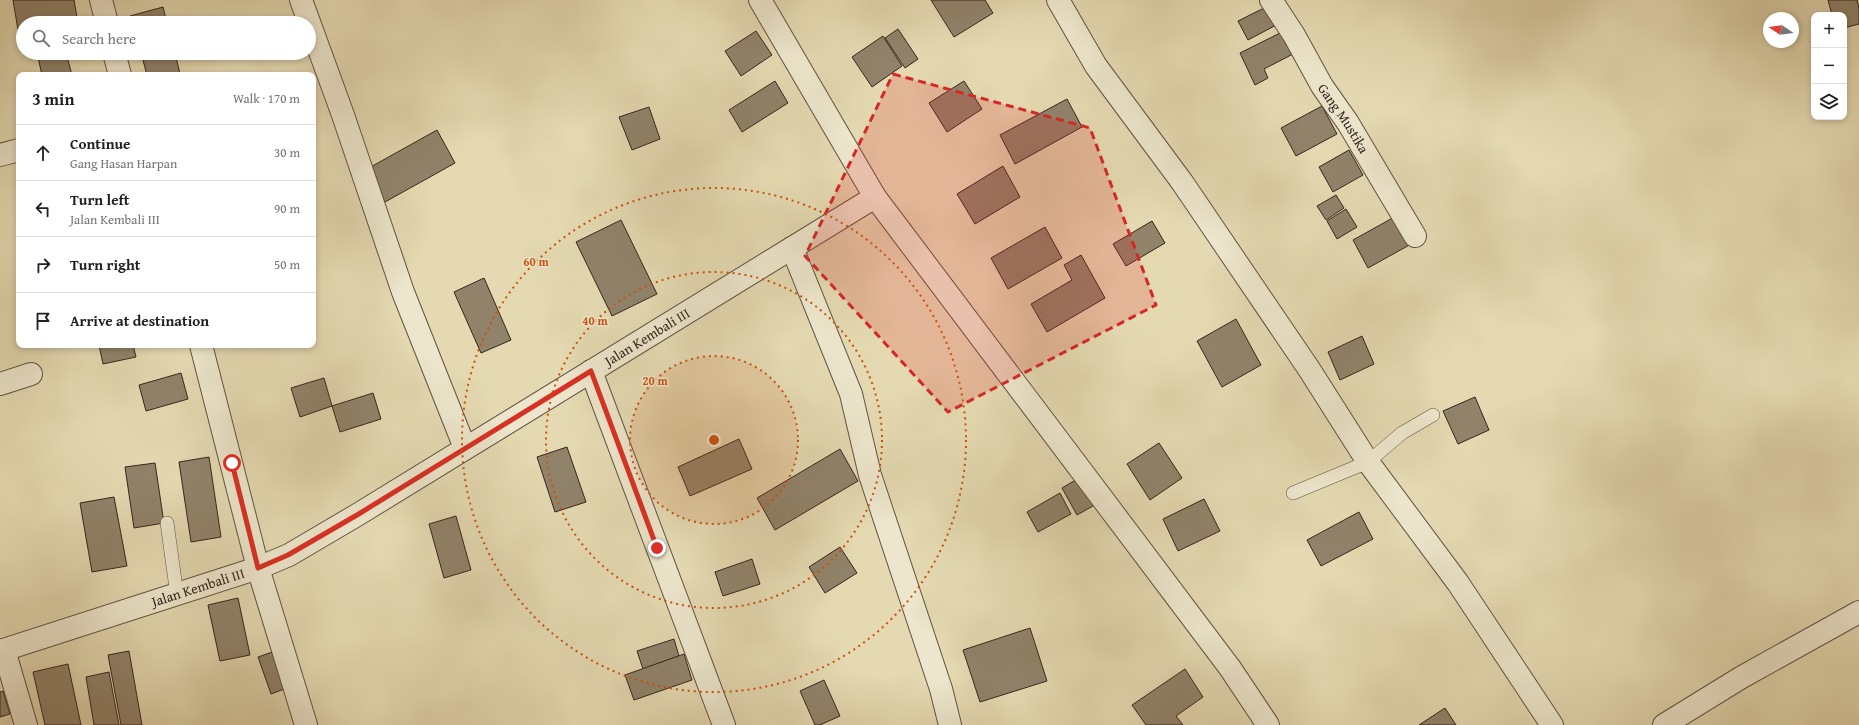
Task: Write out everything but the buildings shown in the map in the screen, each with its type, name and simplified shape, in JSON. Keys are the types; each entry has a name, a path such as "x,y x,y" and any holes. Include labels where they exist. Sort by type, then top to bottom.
{"street":[{"path":"101,0 105,16"},
{"path":"301,0 307,16"},
{"path":"760,0 875,197 1230,668 1268,725"},
{"path":"1058,0 1096,66 1182,182 1309,370 1368,462 1458,583 1552,725"},
{"name":"Gang Mustika","path":"1272,0 1294,35 1322,86 1348,123 1415,236"},
{"path":"316,41 343,115 403,292 465,448"},
{"path":"116,60 119,72"},
{"path":"0,155 16,151"},
{"name":"Jalan Kembali III","path":"2,651 258,568 288,555 357,515 875,197"},
{"path":"792,248 851,394 870,475 941,689 950,725"},
{"path":"201,348 209,373 258,568 306,725"},
{"path":"591,371 724,725"},
{"path":"0,384 31,374"},
{"path":"1664,725 1742,677 1858,615"},
{"path":"2,651 26,725"}],"lane":[{"path":"1293,493 1368,462 1402,433 1433,415"},
{"path":"167,523 177,595"}],"highlighted area":[{"path":"893,74 1090,128 1156,305 948,412 805,256"}],"route":[{"path":"232,463 258,568 288,555 357,515 591,371 657,548"}]}
